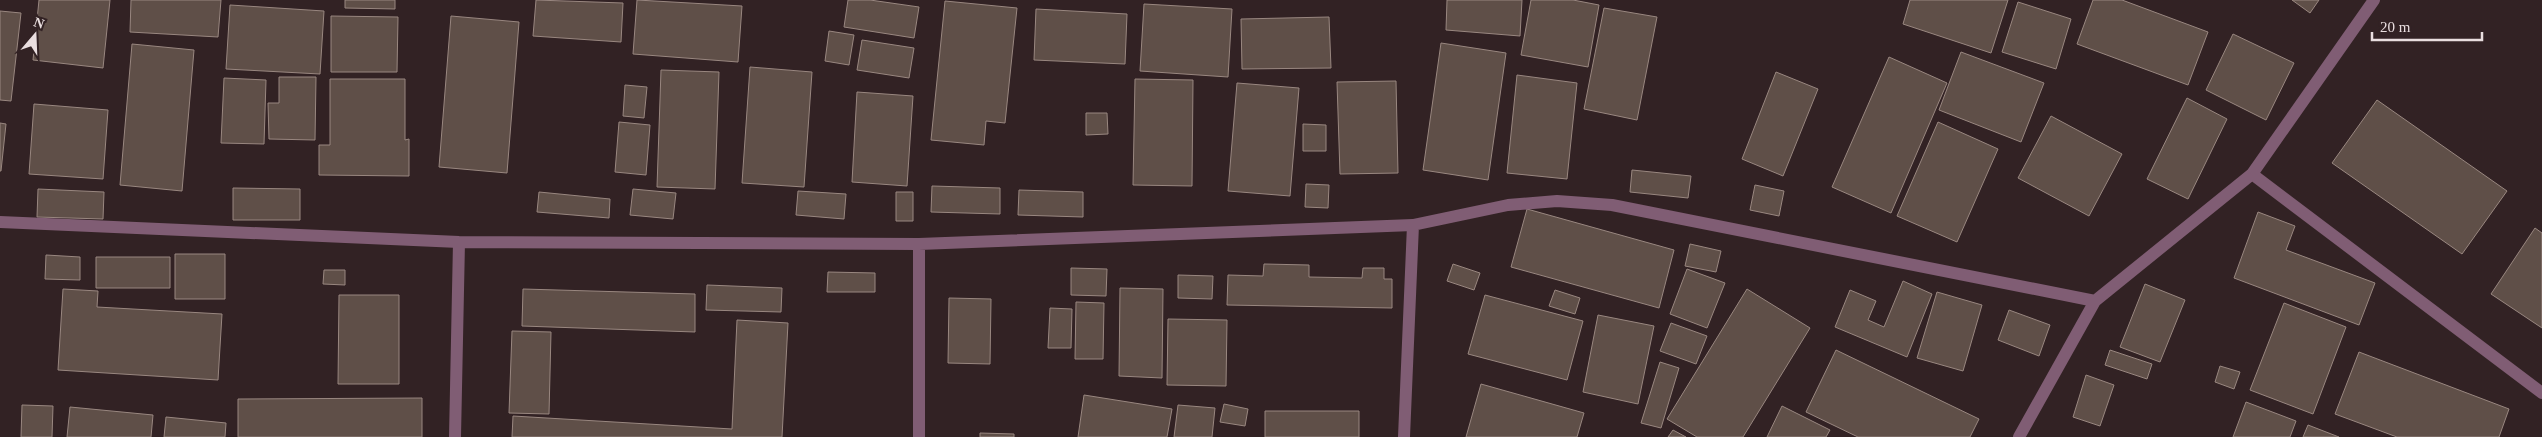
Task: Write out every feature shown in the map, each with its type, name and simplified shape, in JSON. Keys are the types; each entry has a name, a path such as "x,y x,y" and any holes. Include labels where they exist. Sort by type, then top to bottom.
{"street":[{"path":"2019,437 2095,301 2252,174 2374,0"},
{"path":"2252,174 2542,393"},
{"path":"0,222 459,242 919,244 1413,225 1508,205 1557,201 1612,205 2095,301"},
{"path":"1404,437 1413,225"},
{"path":"454,437 459,242"},
{"path":"918,437 919,244"}],"building":[{"path":"39,0 110,0 103,68 33,60"},
{"path":"131,0 221,0 218,37 130,32"},
{"path":"345,0 395,0 395,9 345,8"},
{"path":"536,0 623,3 621,42 533,36"},
{"path":"637,0 742,6 738,62 633,54"},
{"path":"848,0 870,0 919,7 914,38 844,27"},
{"path":"1447,0 1522,0 1520,36 1446,30"},
{"path":"1531,0 1573,0 1599,5 1588,67 1521,55"},
{"path":"1910,0 2008,0 1991,53 1903,24"},
{"path":"2093,0 2122,0 2208,32 2188,85 2077,44"},
{"path":"2292,0 2319,0 2310,13"},
{"path":"945,1 1017,8 1005,123 986,121 984,145 931,140"},
{"path":"2018,2 2071,19 2056,69 2002,52"},
{"path":"1144,4 1232,9 1228,77 1140,71"},
{"path":"230,5 324,11 320,74 226,69"},
{"path":"1604,8 1657,17 1637,120 1584,109"},
{"path":"1036,9 1127,14 1125,64 1034,60"},
{"path":"0,11 21,13 11,101 0,100"},
{"path":"331,16 398,17 397,72 331,72"},
{"path":"451,16 519,22 507,173 439,167"},
{"path":"1329,17 1331,68 1242,69 1241,19"},
{"path":"829,31 854,35 849,65 825,61"},
{"path":"2233,34 2294,63 2266,120 2206,90"},
{"path":"862,40 914,48 909,78 857,70"},
{"path":"1441,43 1506,53 1488,180 1423,170"},
{"path":"132,44 194,50 182,191 120,185"},
{"path":"1961,52 2044,83 2021,142 1939,110"},
{"path":"1889,57 1947,83 1891,213 1832,187"},
{"path":"750,67 812,72 804,187 742,183"},
{"path":"661,70 719,72 715,189 657,187"},
{"path":"1776,72 1818,89 1783,176 1742,159"},
{"path":"1517,75 1577,83 1567,179 1507,173"},
{"path":"279,77 316,77 315,140 269,139 268,103 279,103"},
{"path":"224,78 266,80 264,144 221,143"},
{"path":"330,79 405,79 405,140 409,139 409,176 319,175 319,145 330,145"},
{"path":"1135,79 1193,80 1192,186 1133,185"},
{"path":"1396,81 1398,173 1340,174 1337,82"},
{"path":"1237,83 1299,88 1290,196 1228,191"},
{"path":"625,85 647,87 644,118 623,116"},
{"path":"857,92 913,96 907,186 852,182"},
{"path":"2187,98 2227,119 2188,199 2147,179"},
{"path":"2377,100 2507,191 2462,254 2332,163"},
{"path":"34,104 108,110 103,179 29,174"},
{"path":"1086,113 1107,113 1108,134 1086,135"},
{"path":"2051,116 2122,154 2089,216 2018,178"},
{"path":"619,122 650,125 646,175 615,172"},
{"path":"1938,122 1998,149 1957,242 1897,216"},
{"path":"0,123 6,124 1,171 0,171"},
{"path":"1303,124 1326,125 1326,151 1303,151"},
{"path":"1632,170 1691,176 1688,198 1630,192"},
{"path":"1306,184 1329,185 1328,208 1305,207"},
{"path":"1755,185 1784,191 1779,216 1750,210"},
{"path":"932,186 1000,188 1000,214 931,212"},
{"path":"233,188 300,189 300,220 233,220"},
{"path":"38,189 104,192 103,219 37,217"},
{"path":"633,189 676,193 673,219 630,215"},
{"path":"1019,190 1083,192 1083,217 1018,215"},
{"path":"798,191 846,194 844,219 796,215"},
{"path":"539,192 610,199 609,218 537,212"},
{"path":"896,192 913,192 913,221 896,221"},
{"path":"1527,209 1674,250 1659,308 1511,267"},
{"path":"2258,212 2295,226 2286,250 2375,283 2359,325 2234,278"},
{"path":"2535,228 2542,233 2542,328 2491,294"},
{"path":"1690,244 1721,251 1716,272 1685,266"},
{"path":"175,254 225,254 225,299 175,299"},
{"path":"46,255 80,257 80,280 45,279"},
{"path":"96,257 170,257 170,288 96,288"},
{"path":"1264,264 1309,265 1309,277 1362,278 1363,268 1384,268 1384,279 1392,279 1392,308 1227,305 1228,275 1263,276"},
{"path":"1453,264 1480,273 1474,290 1447,281"},
{"path":"1071,268 1107,269 1106,296 1071,295"},
{"path":"1687,269 1725,283 1707,328 1670,314"},
{"path":"324,270 345,270 345,285 323,284"},
{"path":"828,272 875,273 875,292 827,292"},
{"path":"1178,275 1213,276 1212,299 1178,298"},
{"path":"1903,281 1932,294 1907,357 1835,327 1850,290 1876,301 1868,320 1884,327"},
{"path":"2145,284 2185,300 2160,362 2120,347"},
{"path":"707,285 782,288 781,312 706,310"},
{"path":"1120,288 1163,289 1162,378 1119,376"},
{"path":"63,289 98,291 97,307 222,314 218,380 58,370"},
{"path":"523,289 695,294 695,332 522,326"},
{"path":"1747,289 1810,328 1743,437 1697,437 1667,419"},
{"path":"1555,290 1580,298 1575,314 1549,306"},
{"path":"1937,292 1982,305 1963,371 1917,358"},
{"path":"339,295 399,295 399,384 338,384"},
{"path":"1485,295 1583,321 1567,380 1468,354"},
{"path":"949,298 991,299 990,364 948,363"},
{"path":"1076,302 1104,303 1103,359 1075,359"},
{"path":"2284,303 2346,327 2313,414 2250,390"},
{"path":"1050,308 1072,309 1071,348 1048,348"},
{"path":"2009,310 2050,325 2039,356 1998,340"},
{"path":"1598,315 1654,326 1638,404 1583,392"},
{"path":"1168,319 1227,320 1226,386 1167,385"},
{"path":"737,320 788,323 782,437 512,437 513,416 732,429"},
{"path":"1671,323 1707,336 1696,364 1660,351"},
{"path":"512,331 551,332 549,414 509,413"},
{"path":"1836,350 1979,419 1970,437 1858,437 1806,412"},
{"path":"2110,350 2152,364 2147,379 2105,365"},
{"path":"2359,352 2509,409 2499,437 2397,437 2335,414"},
{"path":"1660,362 1679,368 1661,428 1641,423"},
{"path":"2220,366 2240,372 2234,389 2215,382"},
{"path":"2086,375 2114,385 2100,426 2073,417"},
{"path":"1481,384 1584,413 1577,437 1466,437"},
{"path":"1084,395 1172,409 1167,437 1078,437"},
{"path":"422,398 422,437 238,437 238,399"},
{"path":"2246,402 2296,421 2290,437 2233,437"},
{"path":"1224,404 1248,409 1245,426 1220,422"},
{"path":"22,405 53,406 52,437 21,437"},
{"path":"1178,405 1215,408 1212,437 1174,437"},
{"path":"1782,406 1830,430 1826,437 1767,437"},
{"path":"70,407 153,415 151,437 67,437"},
{"path":"1265,411 1359,411 1359,437 1265,437"},
{"path":"166,417 226,423 225,437 164,437"},
{"path":"2308,425 2339,437 2303,437"},
{"path":"1673,430 1686,437 1668,437"},
{"path":"980,433 1014,434 1014,437 980,437"}]}
